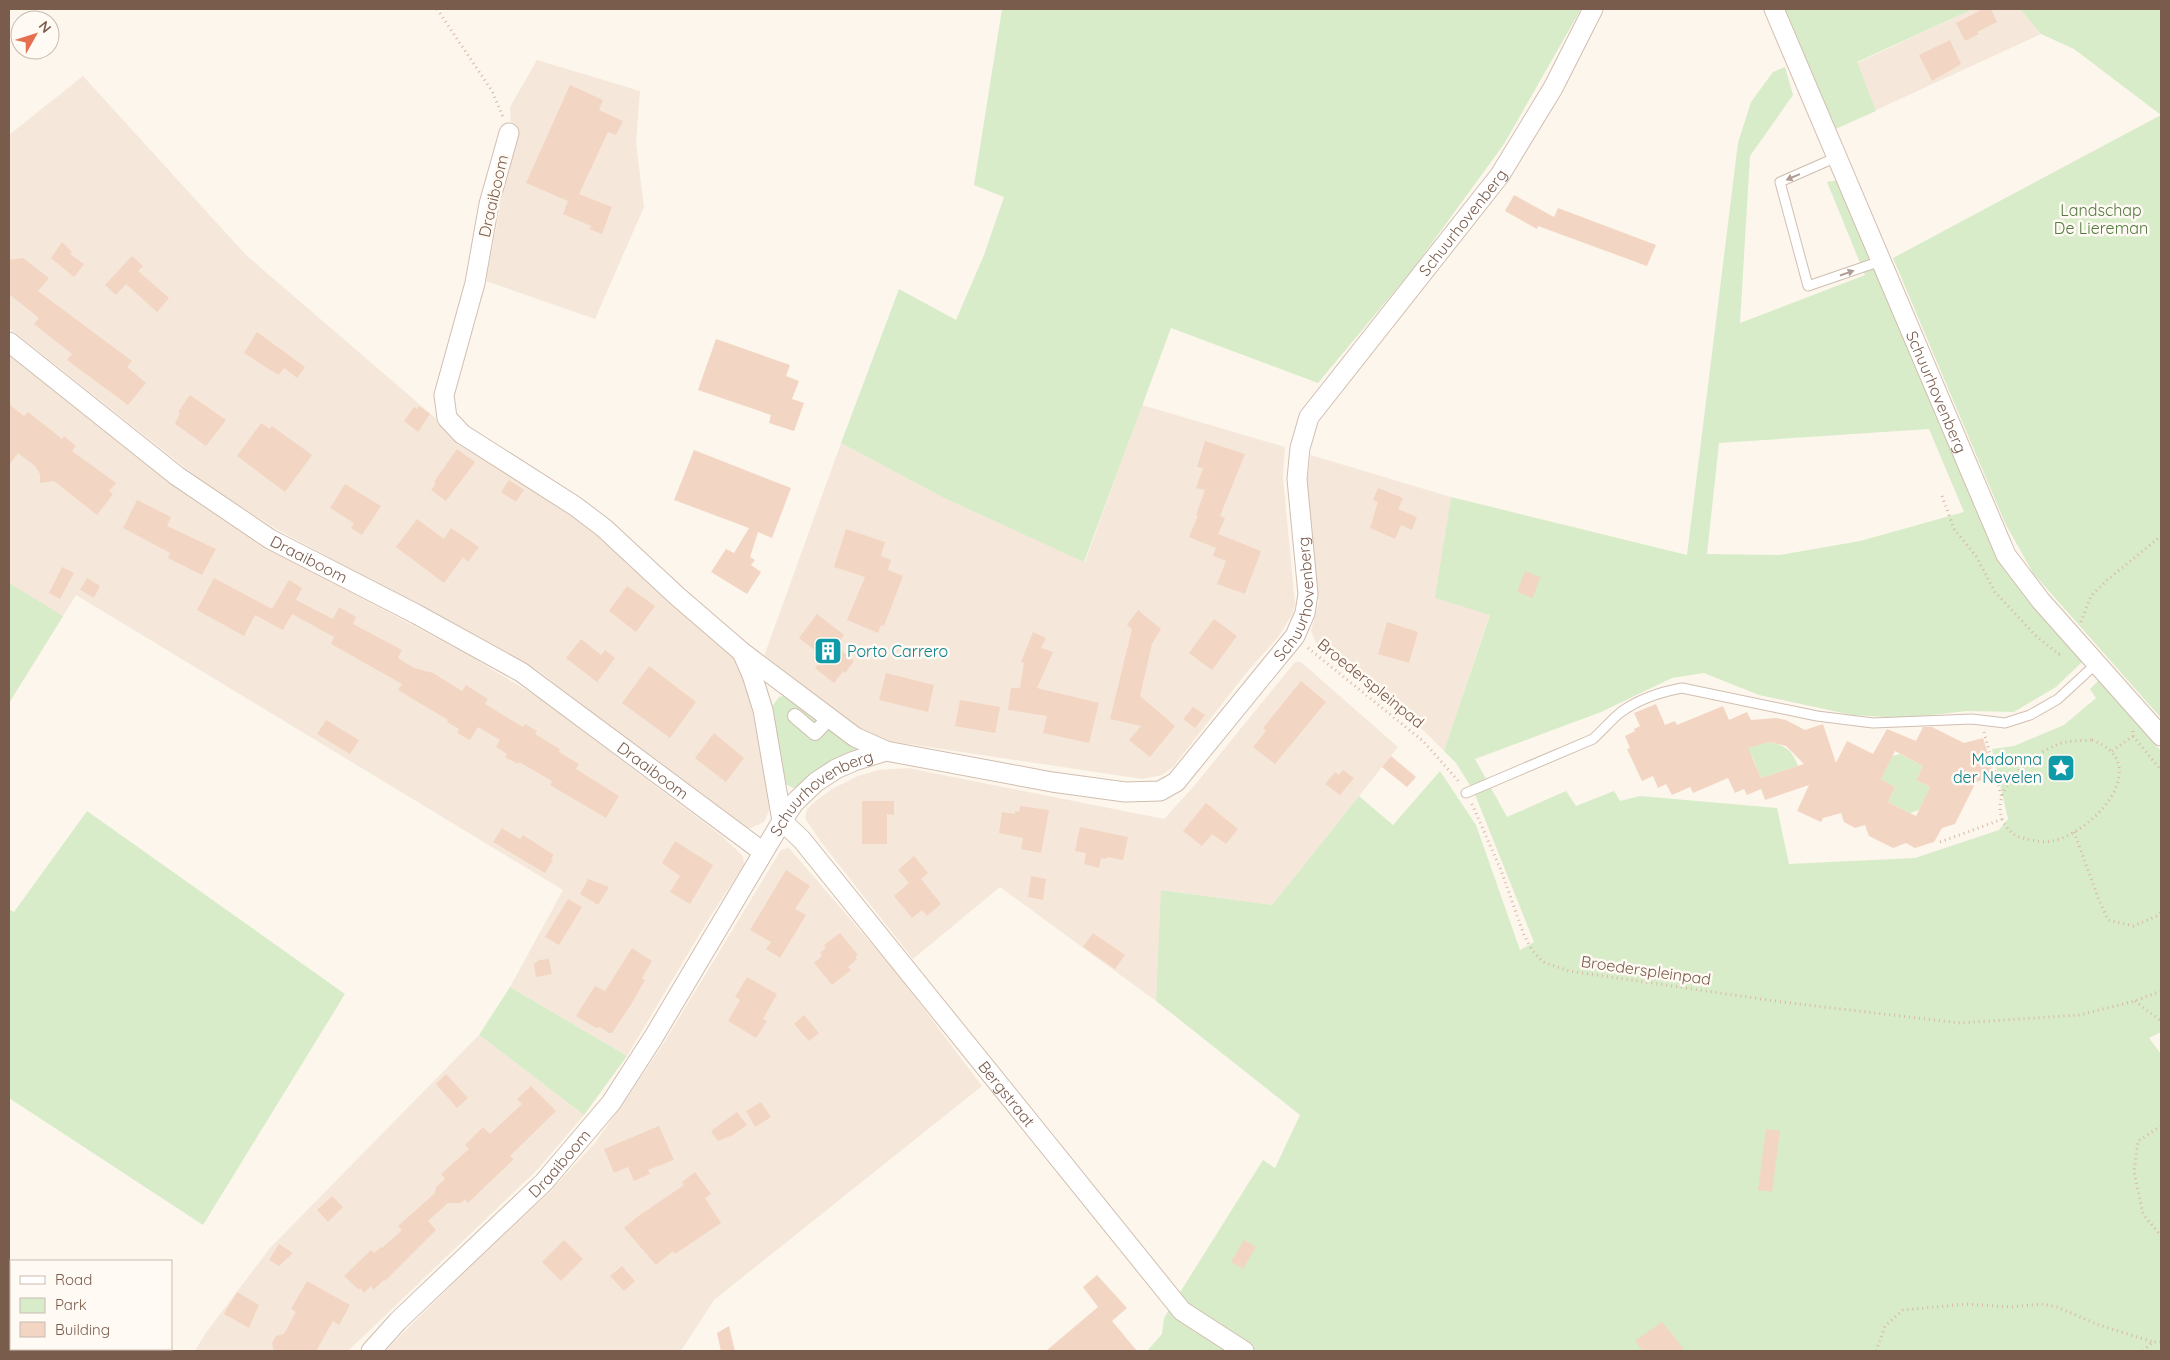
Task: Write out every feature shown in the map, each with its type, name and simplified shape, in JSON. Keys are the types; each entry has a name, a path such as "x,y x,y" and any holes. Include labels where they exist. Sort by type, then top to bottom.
{"street":[{"name":"Schuurhovenberg","path":"763,852 794,803 816,782 836,769 854,761 886,751 1052,782 1125,792 1160,792 1176,782 1295,636 1304,613 1308,594 1298,478 1300,448 1309,417 1500,175 1553,88 1593,9"},
{"name":"Schuurhovenberg","path":"1774,9 2006,555 2040,601 2161,736"},
{"name":"Draaiboom","path":"509,133 489,204 475,283 444,395 447,418 462,434 575,506 604,528 676,596 742,652 829,718 855,737 886,751"},
{"name":"Draaiboom","path":"9,342 177,476 270,539 416,614 521,672 763,852 653,1038 611,1103 544,1182 405,1314 371,1351"},
{"name":"Draaiboom","path":"742,652 752,675 763,710 782,821"},
{"path":"794,716 815,732 829,718"},
{"name":"Bergstraat","path":"782,821 802,840 1182,1311 1244,1351"}],"lane":[{"path":"1837,157 1780,182 1808,286 1881,261"},
{"path":"1466,793 1593,739 1609,726 1619,713 1635,703 1664,691 1682,688 1817,716 1872,724 1972,719 2005,722 2030,715 2058,699 2091,657"}],"path":[{"path":"437,9 492,91 509,133"},
{"path":"1942,496 1954,529 1976,556 1995,592 2037,637 2059,654 2091,657"},
{"path":"2091,657 2078,629 2091,596 2106,581 2161,536"},
{"name":"Broederspleinpad","path":"1295,636 1423,741 1458,780 1478,814 1501,870 1524,935 1532,950 1544,962 1569,971 1782,1002 1960,1023 2079,1015 2161,991"},
{"path":"1981,721 2002,799 2003,819 2008,830 2018,837 2034,841 2052,841 2074,832 2104,808 2115,791 2119,775 2118,761 2105,745 2092,740 2056,745 2035,757 2019,770 2006,788 2002,799"},
{"path":"2112,752 2133,736"},
{"path":"1940,842 2003,819"},
{"path":"2074,832 2098,900 2108,920 2133,926 2157,916 2161,912"},
{"path":"2135,1000 2161,1021"},
{"path":"2161,1126 2138,1141 2134,1172 2143,1214 2161,1236"},
{"path":"1876,1351 1885,1326 1903,1310 1966,1304 2011,1307 2041,1304 2057,1307 2098,1325 2153,1342 2161,1342"},
{"path":"2143,1351 2153,1342"}],"shaded area":[{"path":"1973,9 2020,9 2041,34 1833,130 1857,63"},
{"path":"537,60 640,91 636,143 644,207 595,319 486,281 512,144 510,107"},
{"path":"83,76 246,255 447,430 590,524 741,659 768,784 769,811 764,822 751,828 741,827 540,672 273,527 207,485 9,328 9,135"},
{"path":"9,355 168,481 262,545 472,657 539,698 722,836 743,856 744,865 708,920 627,1056 510,987 563,890 76,595 9,703"},
{"path":"1142,405 1285,447 1283,477 1295,604 1293,613 1279,636 1247,672 1173,767 1162,775 1142,779 889,741 854,726 763,659 841,443 944,498 1085,562"},
{"path":"1311,455 1451,497 1436,598 1490,614 1444,751 1424,731 1316,643 1311,631 1319,601 1306,487"},
{"path":"1295,662 1301,662 1398,747 1272,905 1162,890 1156,1001 1000,887 913,959 821,842 805,818 807,809 818,799 834,788 858,776 879,770 908,768 1164,819 1194,786"},
{"path":"789,848 896,972 982,1086 714,1300 681,1351 385,1351 514,1223 551,1190 594,1144 665,1041 781,850"},
{"path":"479,1035 584,1115 537,1170 348,1351 195,1351 205,1334 270,1248"}],"green space":[{"path":"1002,9 1581,9 1504,144 1413,269 1318,383 1171,328 1084,562 944,498 841,443 899,289 956,320 984,255 1004,197 974,185"},
{"path":"1784,9 1973,9 1857,62 1876,111 1833,130"},
{"path":"2020,9 2161,9 2161,115 2074,49 2041,34"},
{"path":"1785,67 1793,95 1750,156 1740,323 1865,275 1827,182 1839,180 1996,553 2082,662 2056,687 2014,712 1967,711 1903,718 1852,715 1759,695 1704,673 1672,678 1601,712 1475,759 1507,817 1566,791 1576,806 1614,791 1620,801 1640,796 1777,808 1789,864 1915,858 1999,830 2008,819 1992,749 2014,746 2064,725 2096,698 2090,689 2099,680 2161,751 2161,1032 2149,1038 2161,1054 2161,1351 1147,1351 1162,1334 1164,1318 1263,1160 1275,1168 1300,1115 1156,1001 1161,890 1272,905 1359,796 1393,825 1440,771 1476,825 1520,950 1534,942 1474,792 1456,763 1444,751 1490,615 1435,598 1451,497 1687,555 1738,143 1751,102 1773,72","holes":["1929,429 1964,512 1860,541 1780,555 1707,554 1719,443"]},
{"name":"Landschap De Liereman","path":"2161,115 2161,718 2033,573 2005,523 1893,258"},
{"path":"9,583 63,616 9,703"},
{"path":"787,695 872,749 798,787 793,788 784,783 771,708 779,697"},
{"path":"1770,742 1788,750 1798,766 1761,778 1752,756 1737,749"},
{"path":"1900,754 1923,766 1916,780 1930,787 1919,810 1910,813 1888,802 1895,787 1881,779 1892,756"},
{"path":"87,811 345,994 203,1225 9,1098 9,909 14,912"},
{"path":"510,987 627,1056 584,1115 479,1035"}],"building":[{"path":"1983,9 1991,9 1997,22 1977,32 1979,34 1965,41 1956,23"},
{"path":"1950,40 1961,64 1932,81 1919,55"},
{"path":"570,85 603,100 599,110 623,121 616,135 608,132 579,194 612,207 602,234 589,229 591,226 563,214 568,201 526,183"},
{"path":"1514,195 1554,217 1558,208 1656,245 1647,266 1538,226 1537,229 1505,211"},
{"path":"62,242 72,252 70,254 84,264 74,277 51,258"},
{"path":"132,256 143,266 138,271 169,298 157,312 126,284 116,295 105,285"},
{"path":"23,258 49,278 38,291 132,361 127,367 146,383 128,405 67,360 72,354 34,324 39,318 9,294 9,260"},
{"path":"257,332 305,367 297,378 284,368 279,375 244,353"},
{"path":"716,339 790,365 786,376 799,381 792,399 804,403 794,431 769,423 771,415 698,390"},
{"path":"190,395 226,420 206,446 175,424 180,413 178,412"},
{"path":"9,404 24,416 28,412 62,439 64,436 76,446 72,451 116,483 109,491 113,494 97,515 54,481 40,483 40,474 35,466 18,453 9,465"},
{"path":"419,406 430,414 418,432 404,421 414,407 417,409"},
{"path":"261,423 270,429 272,426 312,455 285,492 237,456"},
{"path":"1205,441 1245,454 1220,516 1225,518 1218,534 1261,551 1245,594 1217,584 1226,561 1213,556 1216,548 1189,537 1198,516 1196,515 1205,490 1196,488 1203,468 1197,467"},
{"path":"457,449 475,462 446,501 431,490 436,483 434,482"},
{"path":"694,450 791,488 772,538 758,532 750,557 755,560 751,565 761,572 747,594 711,572 726,549 734,553 749,528 674,500"},
{"path":"509,480 524,490 516,502 501,492"},
{"path":"345,484 381,506 362,535 351,528 354,523 330,508"},
{"path":"1378,488 1403,498 1398,509 1417,517 1412,530 1401,525 1395,539 1370,528 1378,502 1373,500"},
{"path":"137,500 171,517 167,526 216,549 202,575 168,558 170,553 123,528"},
{"path":"417,519 444,539 451,528 479,547 468,562 463,557 444,583 396,547"},
{"path":"846,529 885,542 881,556 891,560 888,570 903,576 884,626 881,625 878,633 847,620 865,577 834,567"},
{"path":"62,567 74,573 60,599 49,593"},
{"path":"1525,571 1540,577 1533,598 1517,592"},
{"path":"87,578 100,586 94,598 80,590"},
{"path":"214,578 272,609 289,580 302,588 296,600 333,619 339,607 356,617 353,624 402,650 398,658 414,668 433,673 462,691 466,685 488,699 485,704 523,727 525,724 537,731 535,734 560,749 559,752 579,764 576,769 619,796 606,818 550,785 552,781 519,762 518,764 505,757 507,754 496,747 500,740 478,727 470,740 457,733 459,729 447,722 448,720 398,690 402,684 331,644 334,637 292,614 283,630 255,615 244,636 197,610"},
{"path":"627,586 655,606 636,632 609,611"},
{"path":"1138,610 1161,629 1152,644 1140,696 1175,726 1150,757 1129,740 1141,726 1110,719 1132,629 1127,625"},
{"name":"Porto Carrero","path":"817,614 844,635 836,646 854,661 834,683 815,668 820,662 817,660 821,655 799,638"},
{"path":"1214,619 1237,636 1212,670 1189,653"},
{"path":"1387,622 1418,632 1409,663 1378,654"},
{"path":"1033,632 1046,638 1041,648 1053,652 1037,688 1099,703 1089,743 1043,733 1047,716 1008,710 1011,688 1020,688 1024,663 1021,662"},
{"path":"581,639 601,655 605,650 615,658 597,682 566,658"},
{"path":"649,666 696,702 670,738 622,703"},
{"path":"886,673 934,685 928,712 879,700"},
{"path":"1301,681 1326,702 1275,764 1253,747 1266,731 1263,728"},
{"path":"960,700 1000,707 995,733 955,726"},
{"path":"1656,704 1665,725 1675,721 1677,725 1723,706 1729,720 1747,712 1751,720 1776,718 1786,720 1805,730 1823,724 1836,763 1847,741 1873,754 1887,729 1916,741 1923,727 1932,727 1964,743 1983,738 1995,776 1976,782 1955,824 1942,828 1934,842 1915,848 1906,843 1893,848 1869,836 1865,825 1855,828 1844,822 1841,813 1823,818 1821,822 1797,811 1809,785 1765,800 1761,789 1747,795 1744,789 1735,793 1728,778 1693,793 1690,787 1672,795 1666,784 1658,788 1653,776 1642,781 1627,749 1630,748 1625,736 1640,726 1634,713","holes":["1770,742 1786,746 1804,764 1761,778 1748,748","1895,751 1923,766 1916,780 1930,787 1916,816 1888,802 1895,787 1881,779"]},
{"path":"1193,707 1205,715 1195,728 1183,719"},
{"path":"326,720 359,740 350,754 317,734"},
{"path":"714,733 744,758 726,782 695,758"},
{"path":"1391,756 1416,777 1407,787 1382,767"},
{"path":"1343,770 1354,778 1340,795 1325,784 1335,772 1339,775"},
{"path":"862,801 894,801 894,815 887,814 887,844 862,844"},
{"path":"1206,803 1238,829 1226,844 1212,834 1202,846 1183,831"},
{"path":"1020,806 1049,810 1041,853 1021,849 1023,838 999,833 1002,812 1015,814 1015,811 1019,812"},
{"path":"1080,827 1128,837 1123,860 1107,857 1106,859 1101,858 1099,868 1084,864 1086,853 1075,851"},
{"path":"502,828 520,839 523,835 554,855 545,873 493,842"},
{"path":"675,841 713,865 690,904 670,892 680,876 662,863"},
{"path":"914,856 928,873 921,879 941,904 927,916 922,910 912,918 894,896 909,883 898,870"},
{"path":"786,870 810,886 795,909 806,915 780,958 766,949 771,942 750,930"},
{"path":"1031,876 1046,879 1043,900 1028,897"},
{"path":"588,879 609,887 598,905 580,894"},
{"path":"568,899 582,907 559,945 545,937"},
{"path":"840,933 858,955 855,957 857,959 848,967 851,970 832,985 814,963 822,956 820,953 826,948 824,945"},
{"path":"1093,933 1125,955 1115,969 1083,947"},
{"path":"632,948 652,961 642,978 645,980 612,1033 600,1027 596,1028 576,1016 595,986 605,991"},
{"path":"549,959 552,974 536,977 534,964 539,960"},
{"path":"747,977 777,994 763,1019 767,1021 756,1038 728,1021 740,1000 735,997"},
{"path":"804,1015 819,1033 809,1041 794,1024"},
{"path":"446,1074 468,1098 457,1108 436,1084"},
{"path":"531,1086 556,1111 510,1156 514,1159 468,1203 465,1199 461,1203 448,1203 428,1221 436,1230 385,1281 373,1290 371,1286 364,1293 360,1288 359,1290 344,1276 371,1250 374,1253 382,1248 402,1230 398,1226 435,1193 436,1187 445,1179 441,1174 469,1149 465,1145 483,1127 490,1134 522,1104 517,1099"},
{"path":"761,1102 771,1117 755,1127 746,1111"},
{"path":"737,1112 747,1125 733,1135 718,1141 711,1131"},
{"path":"659,1126 674,1160 648,1170 650,1174 634,1181 628,1167 614,1173 604,1149"},
{"path":"1766,1129 1780,1131 1772,1192 1758,1190"},
{"path":"695,1172 711,1194 705,1198 721,1223 675,1254 673,1251 656,1265 624,1228 684,1185 682,1182"},
{"path":"332,1196 343,1207 328,1222 317,1210"},
{"path":"564,1240 583,1259 561,1281 542,1262"},
{"path":"1244,1240 1256,1247 1243,1269 1231,1262"},
{"path":"279,1244 293,1253 279,1266 269,1260"},
{"path":"622,1266 635,1281 624,1291 610,1276"},
{"path":"1097,1275 1127,1308 1112,1321 1137,1351 1046,1351 1098,1307 1083,1287"},
{"path":"307,1281 350,1305 339,1325 333,1321 316,1351 274,1351 272,1343 276,1336 284,1334 296,1312 291,1309"},
{"path":"237,1292 259,1305 249,1328 224,1314"},
{"path":"1662,1322 1685,1351 1643,1351 1635,1341"},
{"path":"729,1326 735,1351 721,1351 717,1333"}],"place":[{"name":"Porto Carrero","path":"828,651"},
{"name":"Madonna der Nevelen","path":"2061,768"}]}
